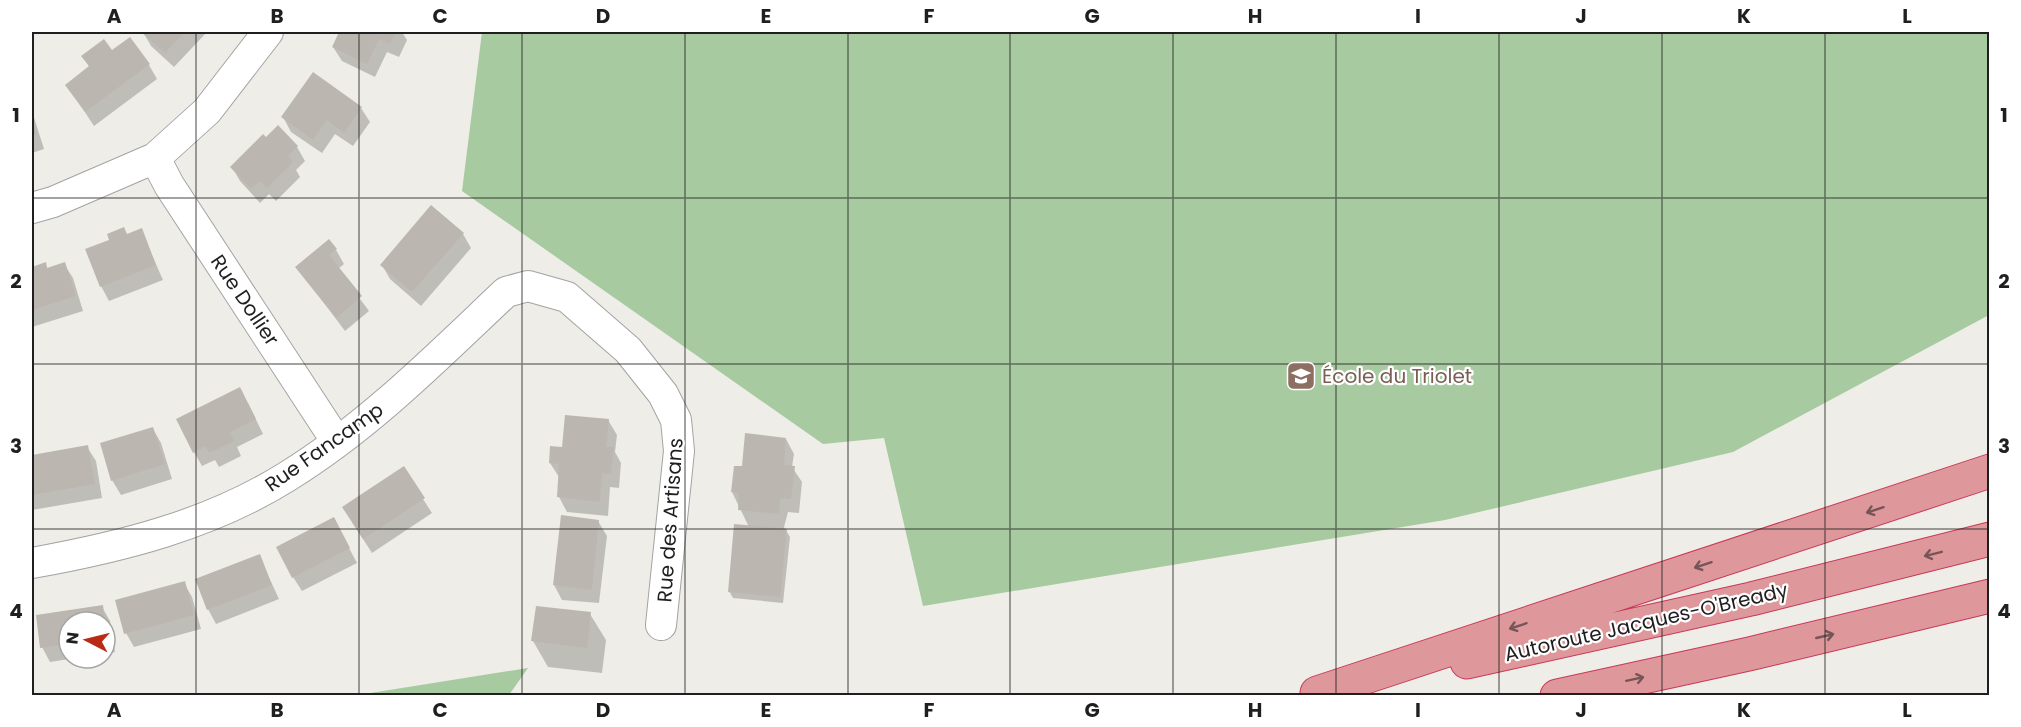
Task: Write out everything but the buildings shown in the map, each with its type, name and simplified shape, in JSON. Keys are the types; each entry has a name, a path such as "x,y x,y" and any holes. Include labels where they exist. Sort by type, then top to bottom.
{"highway":[{"path":"1309,694 1989,471"},
{"name":"Autoroute Jacques-O'Bready","path":"1309,694 1622,629 1989,539"},
{"path":"1557,696 1989,596"}],"street":[{"path":"32,208 53,202 155,158 207,111 268,32"},
{"name":"Rue Dollier","path":"155,158 169,185 337,442"},
{"name":"Rue Fancamp","path":"32,564 95,552 150,537 243,501 288,476 387,403 506,292 528,286 548,291"},
{"name":"Rue des Artisans","path":"548,291 567,297 628,350 663,394 676,420 679,451 662,625"}],"green space":[{"name":"École du Triolet","path":"482,32 1989,32 1989,315 1733,452 1445,520 923,606 884,438 823,444 462,191"},
{"path":"528,668 509,695 358,695"}],"place":[{"name":"École du Triolet","path":"1301,376"}]}
